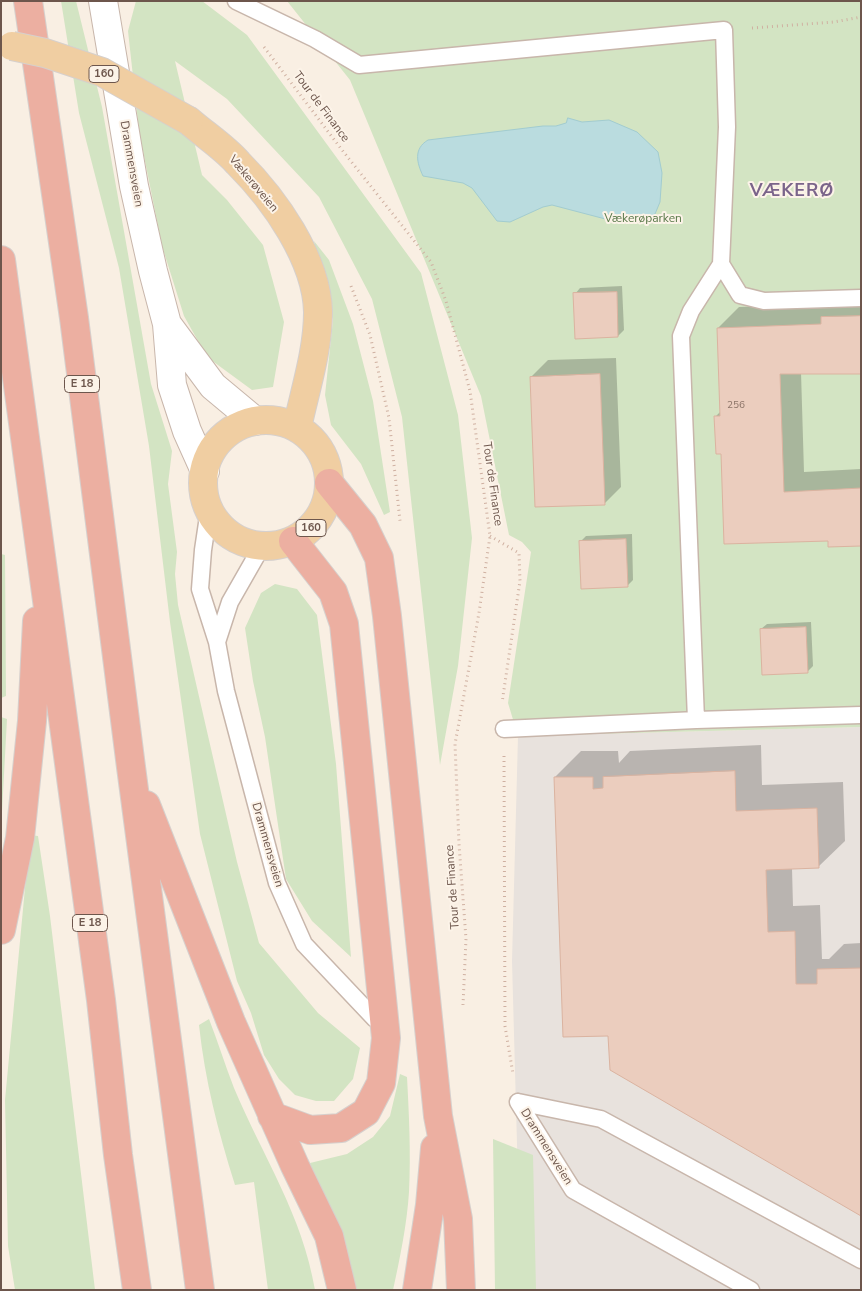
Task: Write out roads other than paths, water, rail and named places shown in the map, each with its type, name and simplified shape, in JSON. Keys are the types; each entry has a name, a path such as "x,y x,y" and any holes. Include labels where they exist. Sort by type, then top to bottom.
{"highway":[{"name":"E 18","path":"28,1 74,318 200,1290"},
{"name":"E 18","path":"1,260 101,1000 118,1155 137,1290"},
{"path":"330,483 363,525 379,558 387,616 438,1116 458,1219 461,1290"},
{"path":"272,1116 310,1130 341,1128 366,1112 381,1083 386,1038 344,624 333,592 293,541"},
{"path":"1,930 20,838 32,721 41,557"},
{"path":"131,766 231,1022 272,1116 329,1236 342,1290"},
{"path":"416,1290 430,1206 438,1116"}],"main road":[{"name":"Vækerøveien","path":"5,46 45,53 102,72 188,121 238,162 268,198 295,237 312,278 318,310 316,345 297,428"},
{"name":"160","path":"270,420 284,422 297,428 311,438 327,466 330,483 325,506 312,527 293,541 278,545 262,546 246,543 231,535 218,524 209,510 204,491 205,471 211,453 222,438 237,428 255,421 270,420"}],"street":[{"name":"Drammensveien","path":"103,1 134,186 167,324 172,385 187,431 205,471"},
{"name":"Drammensveien","path":"167,324 213,386 255,421"}],"lane":[{"path":"236,1 315,39 359,65 724,30 728,127 721,264 691,311 681,336 696,720"},
{"path":"721,264 740,295 764,301 861,298"},
{"name":"Drammensveien","path":"209,510 200,589 218,642 226,691 277,883 304,944 375,1019"},
{"name":"Drammensveien","path":"218,642 230,602 262,546"},
{"path":"504,729 861,715"},
{"name":"Drammensveien","path":"751,1290 573,1190 518,1102 601,1119 861,1260"}],"water":[{"path":"568,118 582,122 609,120 637,132 658,152 662,173 660,202 655,214 642,222 613,221 552,205 543,207 510,222 497,221 472,188 463,183 423,176 419,166 418,152 428,140 556,126 566,123"}],"district":[{"name":"VÆKERØ","path":"792,192"}],"park label":[{"name":"Vækerøparken","path":"643,219"}]}
